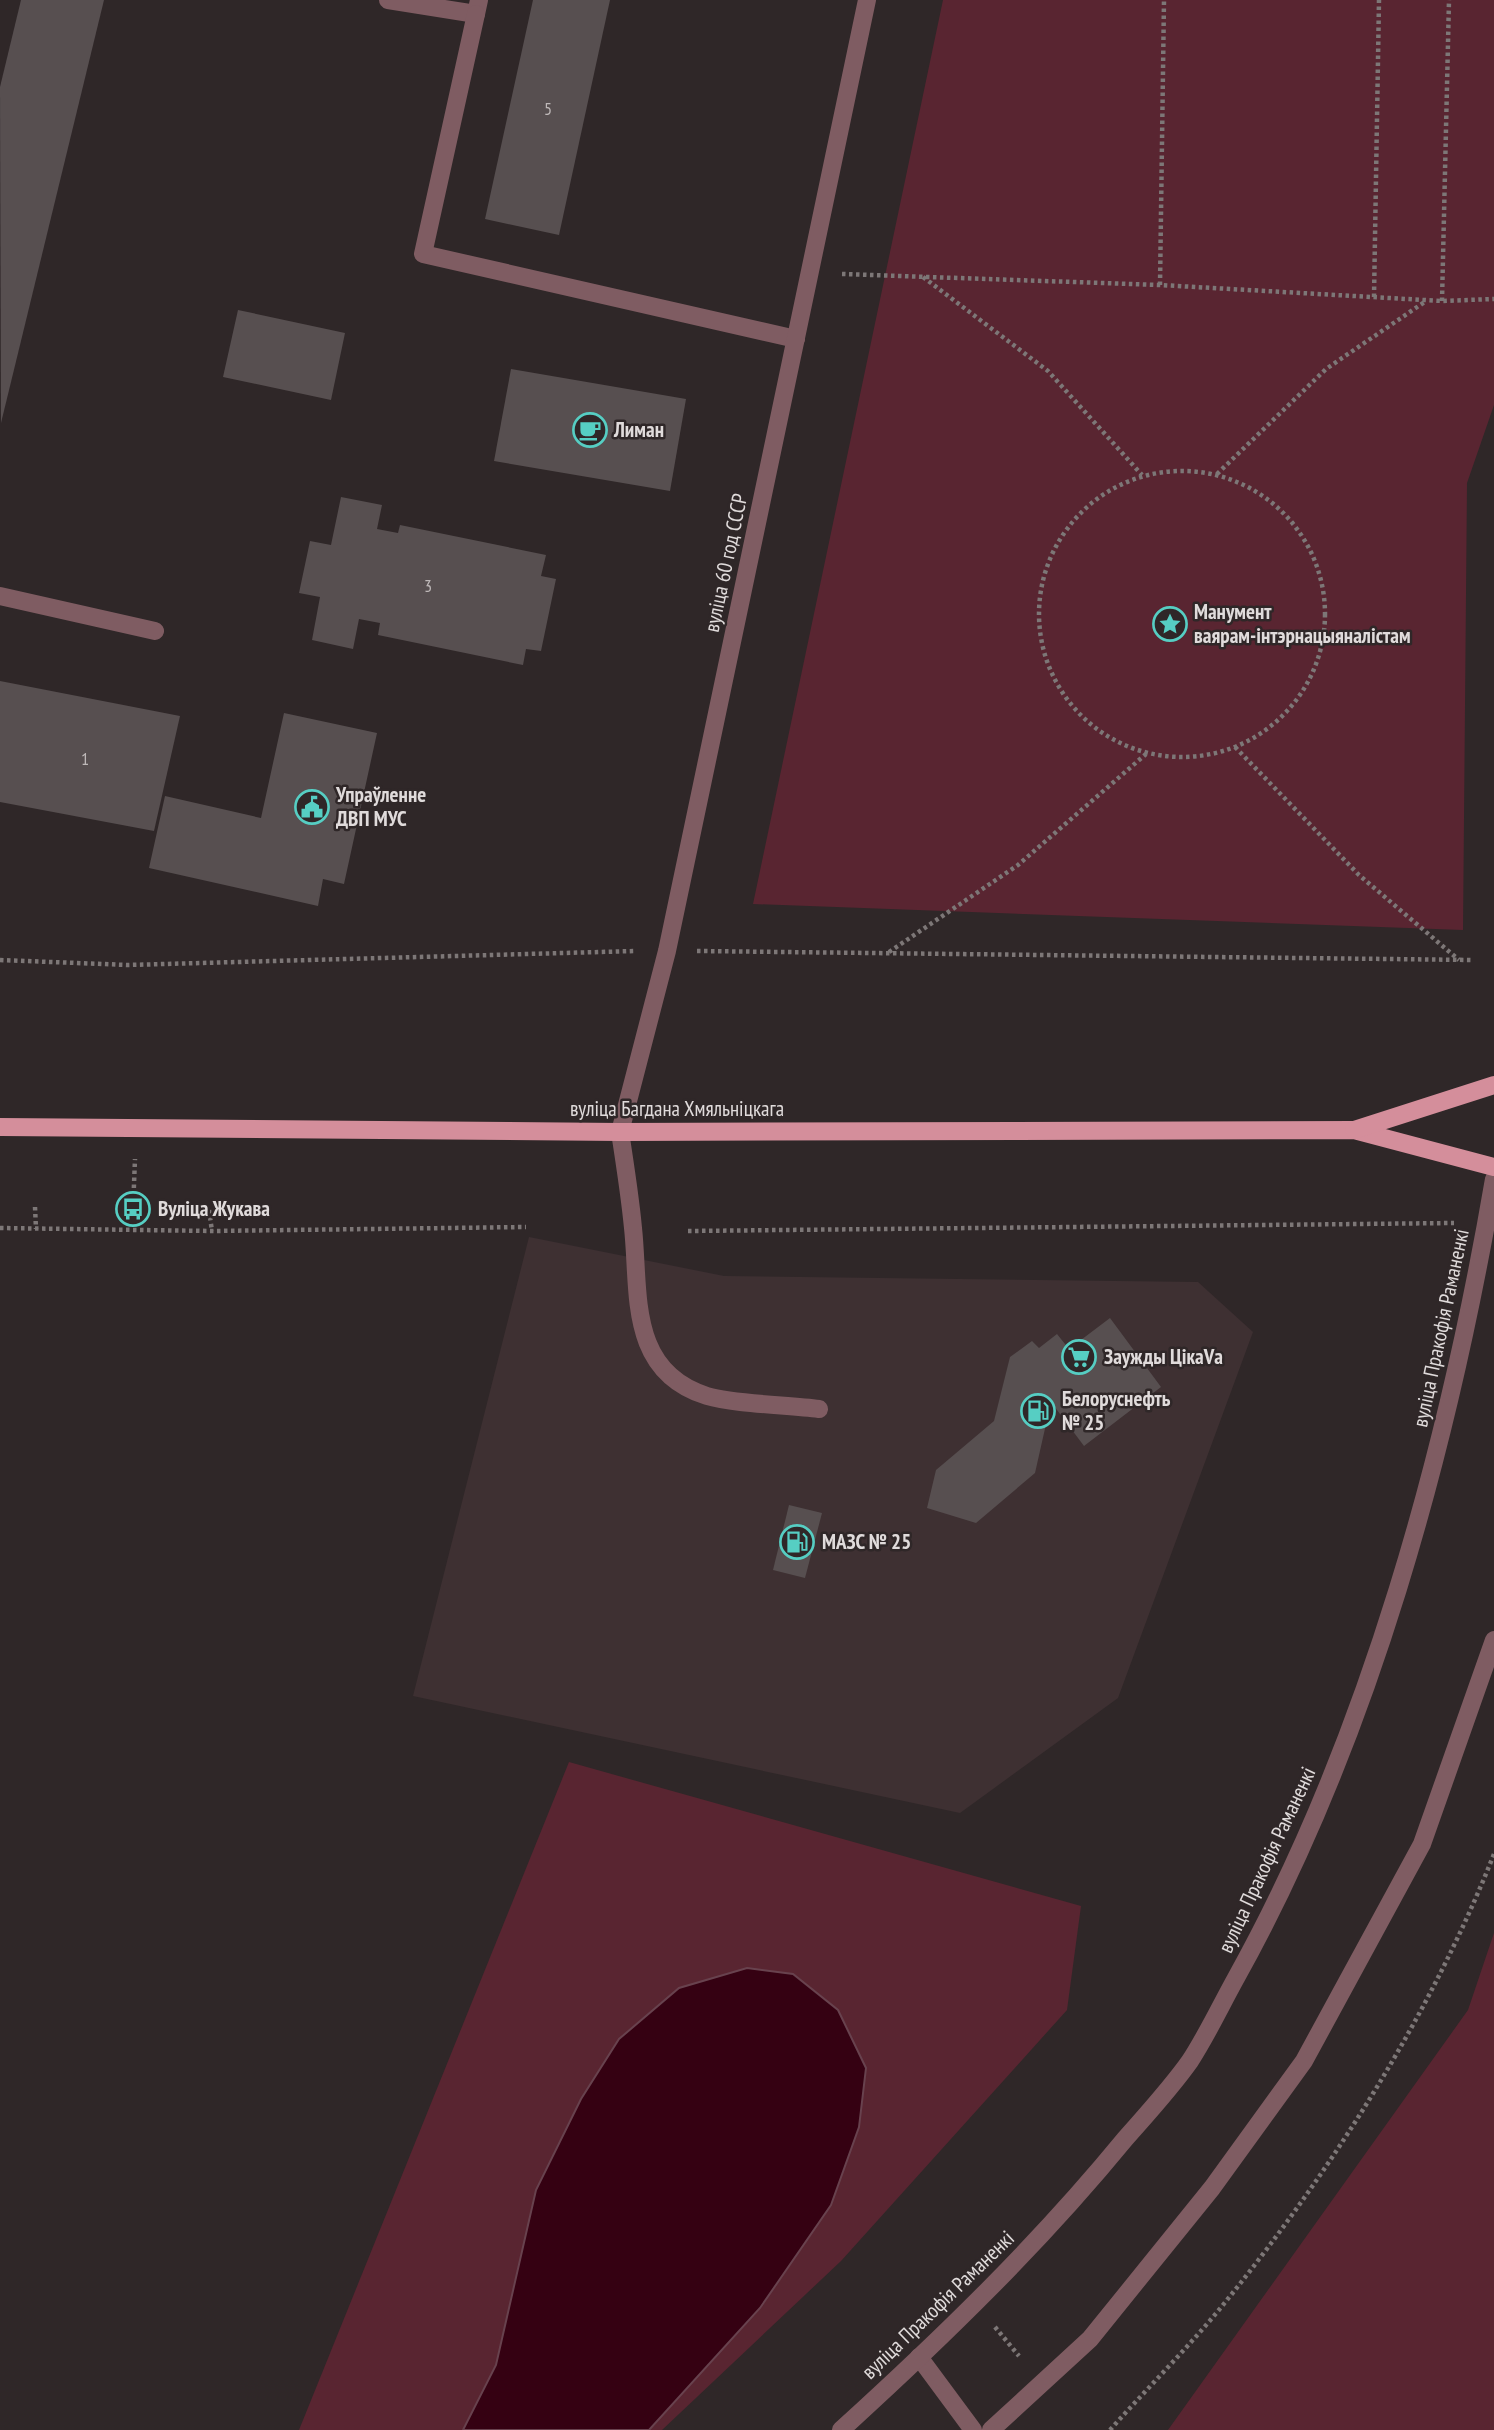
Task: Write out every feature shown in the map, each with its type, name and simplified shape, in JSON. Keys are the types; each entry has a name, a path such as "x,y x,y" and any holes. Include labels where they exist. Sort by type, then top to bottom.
{"main road":[{"name":"вуліца Багдана Хмяльніцкага","path":"1354,1130 1494,1085"},
{"name":"вуліца Багдана Хмяльніцкага","path":"0,1128 620,1132 1354,1130 1494,1167"}],"street":[{"path":"388,0 477,7 423,254 796,339"},
{"name":"вуліца 60 год СССР","path":"620,1132 667,951 867,0"},
{"path":"0,596 155,631"},
{"path":"620,1132 634,1230 636,1303 649,1349 675,1379 707,1396 819,1409"},
{"name":"вуліца Пракофія Раманенкі","path":"843,2429 1067,2210 1189,2062 1273,1911 1342,1753 1396,1590 1438,1449 1476,1284 1494,1179"},
{"path":"990,2430 1090,2339 1212,2188 1304,2061 1422,1844 1494,1640"},
{"path":"919,2357 973,2430"}],"path":[{"path":"1160,285 1164,0"},
{"path":"1374,297 1379,0"},
{"path":"1442,301 1449,0"},
{"path":"809,274 1160,285 1442,301 1494,299"},
{"path":"921,276 1048,371 1142,475"},
{"path":"1217,474 1326,369 1427,300"},
{"path":"1180,470 1217,474 1252,488 1282,510 1306,540 1320,574 1326,612 1321,649 1307,684 1284,714 1255,738 1221,753 1184,758 1146,754 1111,740 1081,718 1058,688 1043,653 1037,616 1042,579 1055,544 1079,513 1098,498 1142,475 1180,470"},
{"path":"1235,747 1359,875 1459,960"},
{"path":"888,953 1018,865 1146,754"},
{"path":"690,950 1473,960"},
{"path":"0,960 128,965 643,951"},
{"path":"133,1209 137,1130"},
{"path":"36,1207 36,1229"},
{"path":"209,1210 212,1231"},
{"path":"688,1231 1455,1223"},
{"path":"0,1228 212,1231 526,1227"},
{"path":"1110,2430 1229,2298 1306,2199 1388,2066 1449,1954 1494,1854"},
{"path":"995,2326 1019,2356"}],"shaded area":[{"path":"943,0 1494,0 1494,405 1467,483 1463,930 753,904"},
{"path":"529,1237 724,1276 1198,1282 1253,1332 1118,1698 960,1813 413,1696"},
{"path":"569,1762 1081,1906 1067,2010 841,2261 662,2430 299,2430"},
{"path":"1494,1933 1494,2430 1168,2430 1468,2010"},
{"path":"747,1968 793,1974 838,2010 866,2068 859,2127 831,2205 760,2308 649,2430 463,2430 496,2365 536,2190 581,2099 619,2039 679,1988"}],"building":[{"path":"21,0 104,0 1,423 0,87"},
{"path":"533,0 610,0 559,235 485,219"},
{"path":"238,310 345,333 331,400 223,377"},
{"name":"Лиман","path":"511,369 686,399 670,491 494,461"},
{"path":"341,497 382,505 377,529 398,533 400,525 546,555 541,576 556,579 541,651 526,649 523,665 378,635 380,623 359,619 353,649 312,640 320,597 299,593 310,541 331,545"},
{"path":"0,681 180,716 154,831 0,802"},
{"name":"Упраўленне ДВП МУС","path":"284,713 377,733 344,884 323,879 318,906 149,868 165,796 261,818"},
{"path":"1110,1318 1161,1387 1084,1446 1051,1402 1035,1473 976,1523 927,1508 936,1470 994,1421 1010,1357 1032,1341 1039,1348 1057,1334 1069,1349"},
{"name":"МАЗС № 25","path":"789,1505 822,1513 805,1578 773,1570"}],"place":[{"name":"Лиман","path":"590,430"},
{"name":"Манумент ваярам-інтэрнацыяналістам","path":"1170,624"},
{"name":"Упраўленне ДВП МУС","path":"312,807"},
{"name":"Вуліца Жукава","path":"133,1209"},
{"name":"Заужды ЦікаVа","path":"1079,1357"},
{"name":"Белоруснефть № 25","path":"1038,1411"},
{"name":"МАЗС № 25","path":"797,1542"}]}
